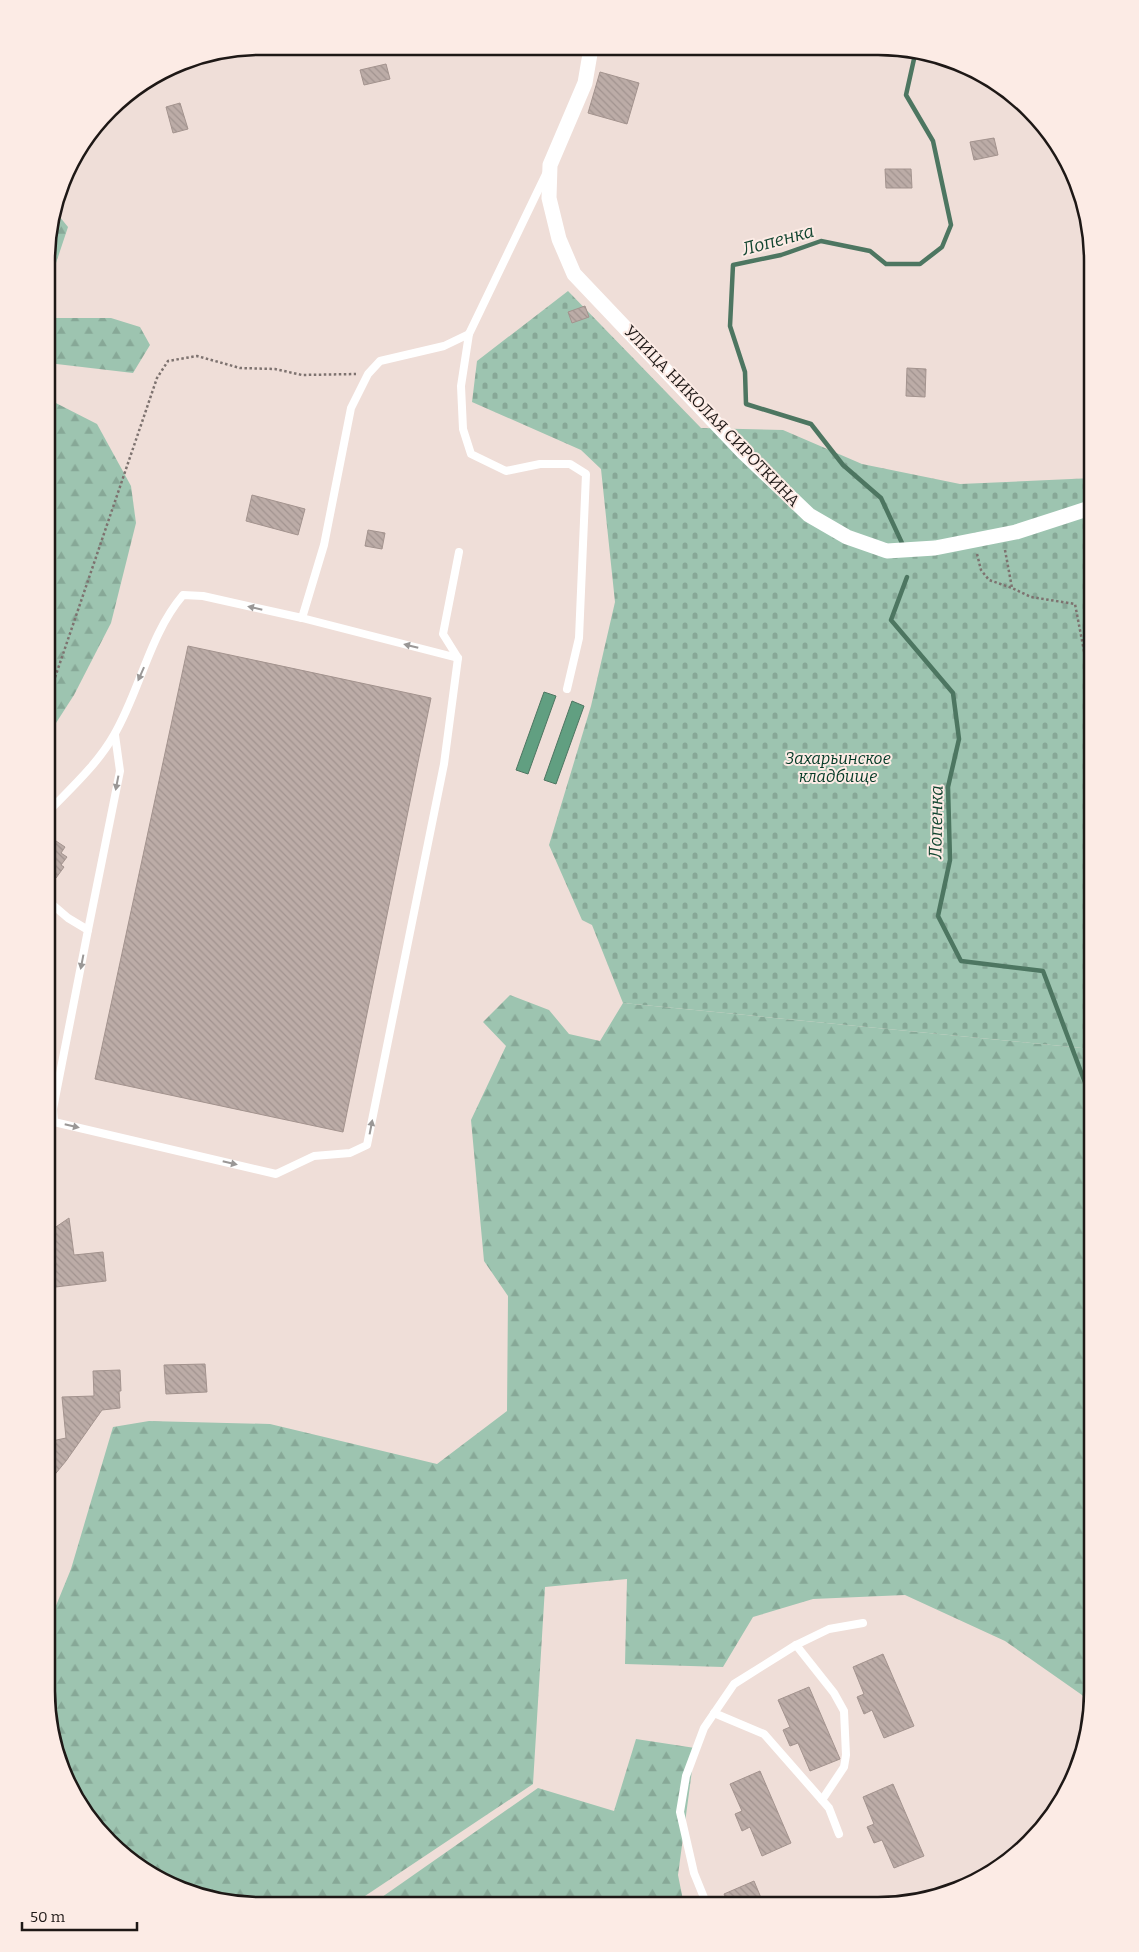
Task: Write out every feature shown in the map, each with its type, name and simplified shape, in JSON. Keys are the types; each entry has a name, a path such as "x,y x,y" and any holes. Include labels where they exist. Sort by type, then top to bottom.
{"street":[{"name":"УЛИЦА НИКОЛАЯ СИРОТКИНА","path":"590,55 585,83 550,165 549,198 559,239 574,274 743,452 809,515 846,537 887,551 935,548 974,541 1016,532 1084,510"}],"lane":[{"path":"550,165 469,334 461,386 463,429 471,454 506,471 540,464 570,464 586,474 579,638 567,689"},
{"path":"302,618 324,545 352,408 368,374 380,361 444,346 469,334"},
{"path":"55,1122 276,1174 314,1156 350,1153 368,1145 444,764 458,658 444,634 460,552"},
{"path":"55,805 97,760 114,735 158,636 174,606 183,595 203,596 302,618 458,658"},
{"path":"55,1099 120,771 114,735"},
{"path":"55,907 68,918 88,930"},
{"path":"704,1897 694,1873 680,1812 686,1776 704,1728 734,1684 796,1645 829,1629 863,1623"},
{"path":"796,1645 834,1693 844,1711 846,1755 844,1767 822,1800"},
{"path":"714,1713 764,1734 830,1808 839,1834"}],"path":[{"path":"55,680 157,378 168,361 198,356 240,368 275,369 302,375 368,374"},
{"path":"1002,535 1012,588"},
{"path":"974,541 981,570 989,580 1031,597 1076,604 1084,648"}],"green space":[{"path":"60,217 68,227 55,266 55,247"},
{"name":"Захарьинское кладбище","path":"568,291 701,428 783,430 862,464 960,484 1084,478 1084,1048 623,1003 592,925 582,920 549,845 591,706 615,602 601,469 581,450 472,402 477,361"},
{"path":"55,318 111,318 140,327 150,345 133,373 55,364"},
{"path":"55,403 97,424 131,486 136,523 111,623 74,695 55,725"},
{"path":"510,995 549,1010 569,1034 600,1041 623,1003 1084,1048 1084,1697 1005,1641 905,1595 813,1599 753,1617 723,1667 625,1664 627,1579 545,1587 533,1784 364,1897 247,1897 195,1886 170,1876 146,1862 125,1846 106,1827 90,1806 76,1782 66,1757 59,1731 55,1705 55,1608 71,1569 113,1427 149,1421 270,1424 437,1464 507,1411 508,1296 484,1261 471,1120 506,1046 483,1022"},
{"path":"636,1739 695,1748 678,1875 682,1897 382,1897 538,1788 614,1811"}],"shaded area":[{"path":"544,692 556,696 528,774 516,770"},
{"path":"572,701 584,706 556,784 544,780"}],"building":[{"path":"386,64 390,79 364,85 360,70"},
{"path":"600,72 639,83 627,124 588,113"},
{"path":"180,103 188,129 173,133 166,107"},
{"path":"994,138 998,155 974,160 970,142"},
{"path":"885,169 911,169 912,188 886,188"},
{"path":"585,306 589,317 572,323 568,312"},
{"path":"907,368 926,369 925,397 906,396"},
{"path":"252,495 305,509 298,535 246,521"},
{"path":"368,530 385,533 382,549 365,546"},
{"path":"188,646 431,698 343,1132 95,1079"},
{"path":"55,840 65,847 61,853 67,857 61,865 64,867 56,878"},
{"path":"69,1218 74,1255 103,1252 106,1281 55,1287 55,1228"},
{"path":"205,1364 207,1392 166,1394 164,1365"},
{"path":"120,1370 120,1408 102,1410 55,1474 55,1440 66,1438 62,1397 94,1396 93,1371"},
{"path":"883,1654 914,1726 884,1738 872,1710 864,1714 857,1697 864,1694 853,1667"},
{"path":"809,1687 840,1759 810,1771 798,1743 790,1746 783,1730 790,1727 778,1700"},
{"path":"760,1771 791,1843 762,1856 750,1827 742,1831 735,1814 742,1811 730,1784"},
{"path":"893,1784 924,1856 894,1868 882,1840 874,1843 867,1827 874,1824 863,1797"},
{"path":"754,1881 761,1897 725,1897 724,1894"}],"waterway":[{"name":"Лопенка","path":"902,543 881,498 843,465 811,424 746,404 745,372 730,326 733,265 781,255 821,241 870,251 886,264 920,264 942,247 951,225 933,141 906,95 914,58"},
{"name":"Лопенка","path":"907,577 891,620 953,693 959,739 948,787 950,860 938,916 961,961 1043,971 1084,1080"}]}
